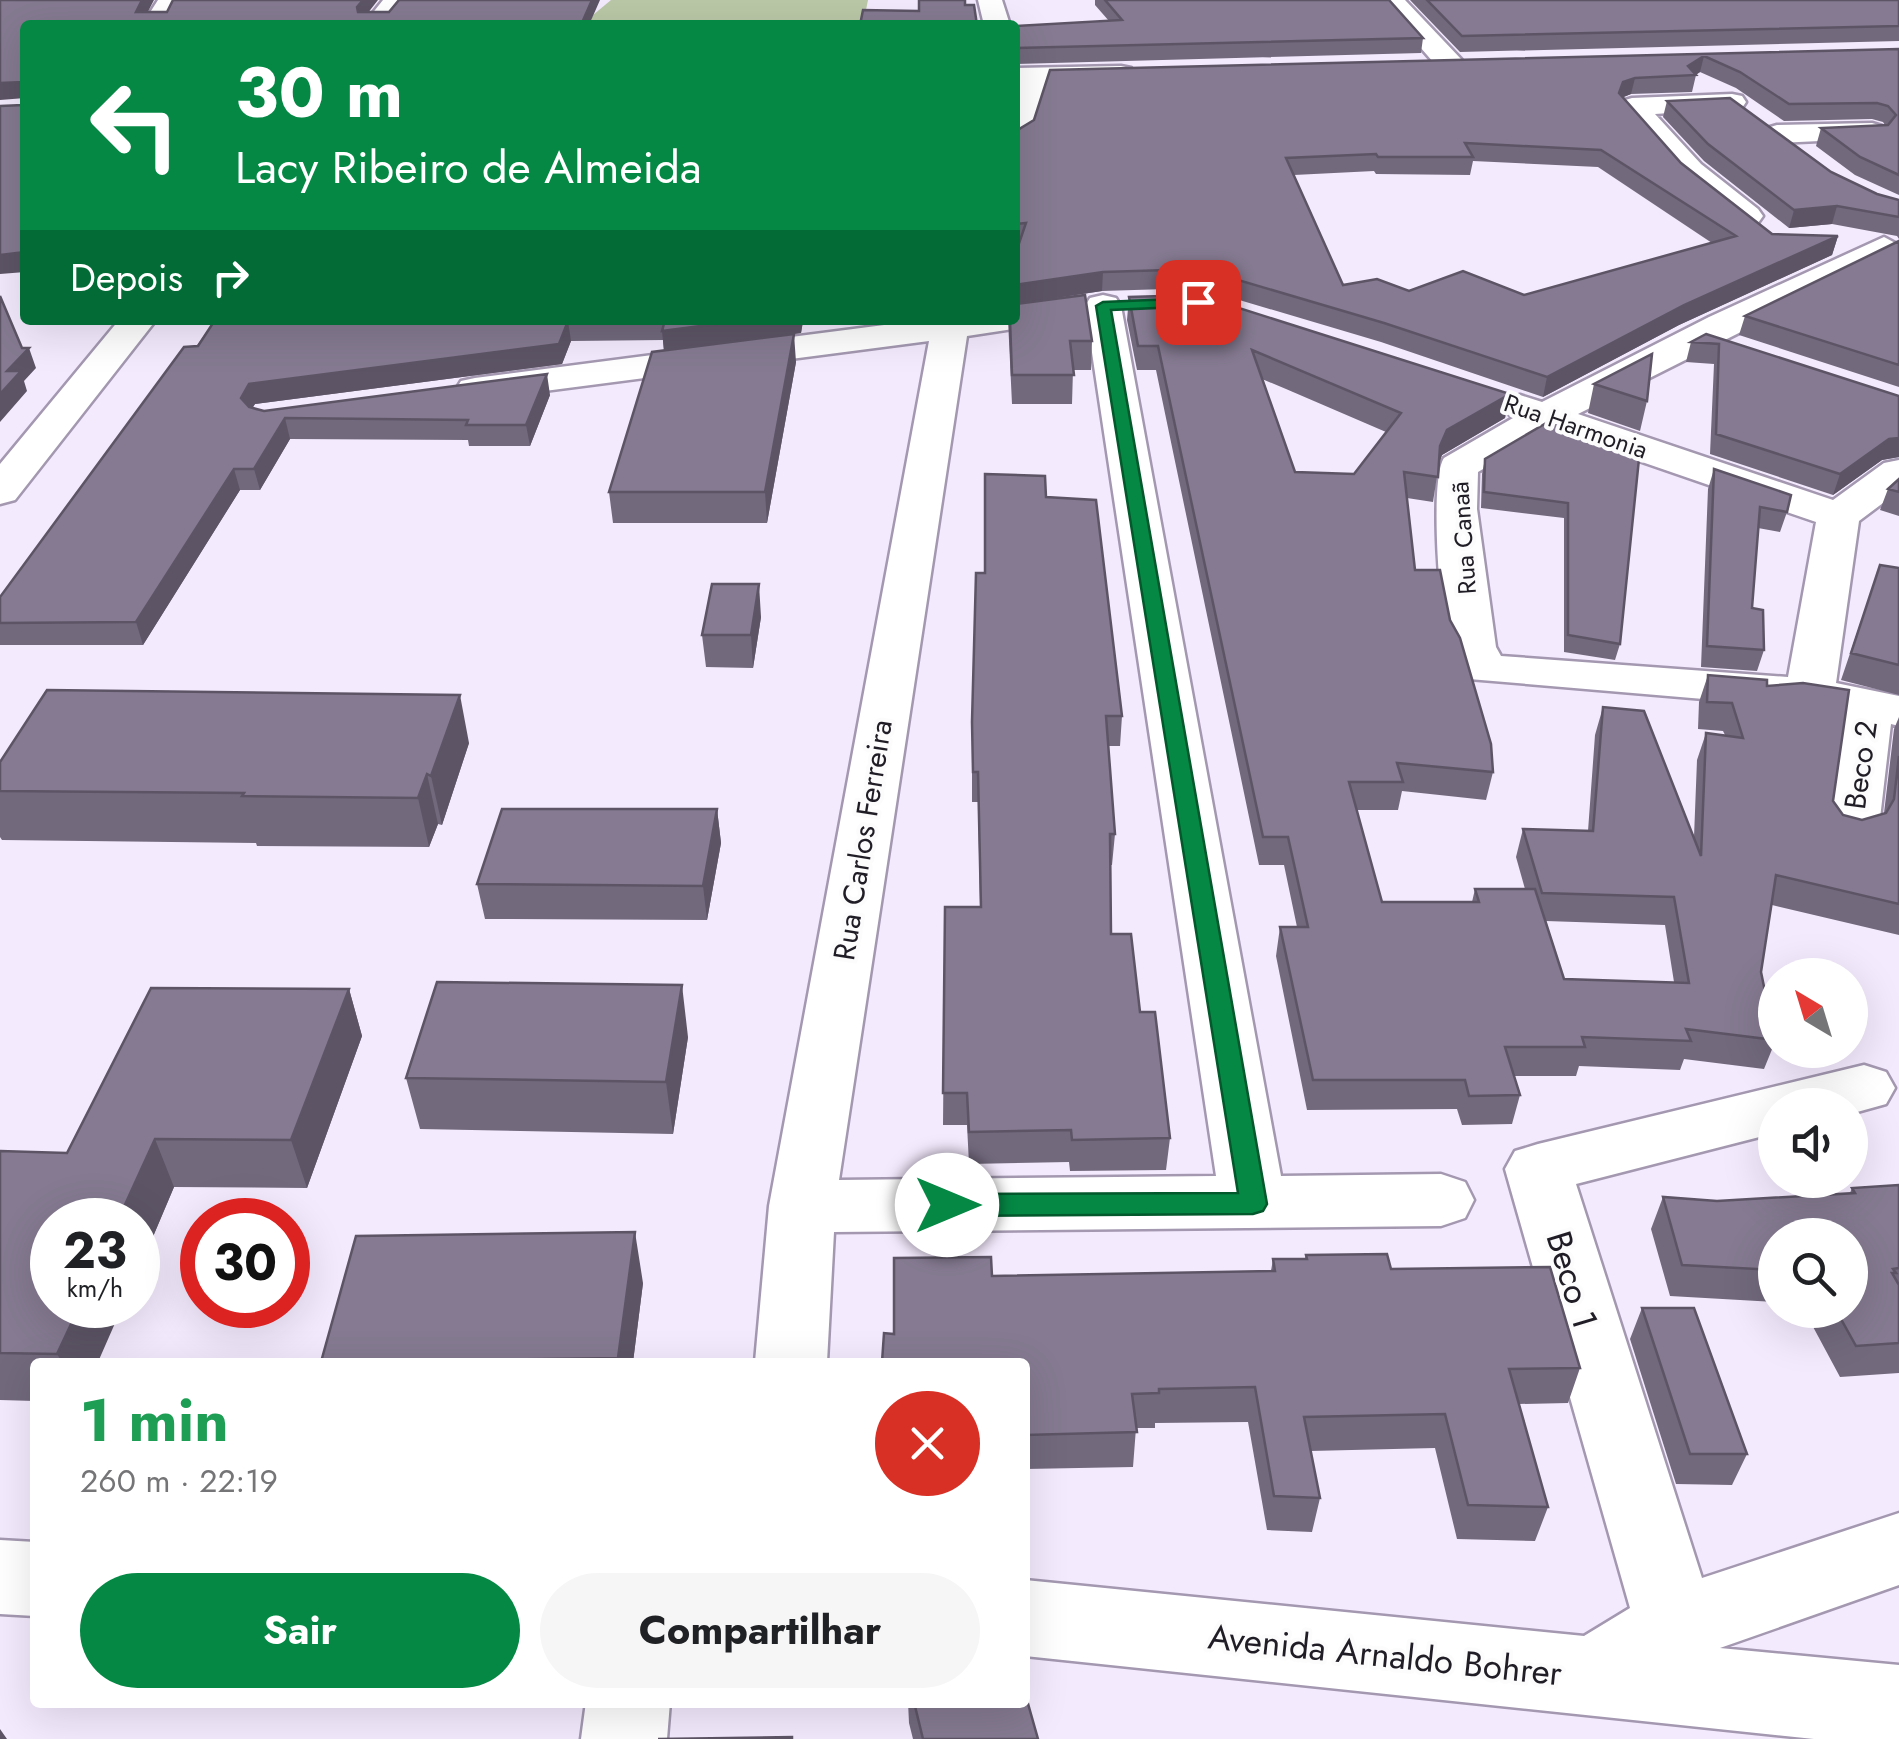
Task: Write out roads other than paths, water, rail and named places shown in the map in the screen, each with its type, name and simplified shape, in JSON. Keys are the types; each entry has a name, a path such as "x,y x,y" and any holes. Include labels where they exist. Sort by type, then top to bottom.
{"street":[{"path":"380,20 396,0"},
{"path":"1391,0 1460,65 1412,66"},
{"path":"1682,70 1807,159"},
{"path":"1020,109 1026,76 1154,73"},
{"path":"1732,102 1632,107 1690,171 1768,233"},
{"path":"1777,134 1872,132"},
{"path":"1715,190 1767,188"},
{"path":"1831,238 1892,249"},
{"name":"Rua Canaã","path":"1884,707 1810,693 1486,669 1472,647 1456,509 1458,467 1542,414 1694,336 1892,249"},
{"path":"1020,317 1061,313 1253,1204"},
{"path":"0,491 134,325"},
{"path":"444,393 942,325"},
{"name":"Rua Carlos Ferreira","path":"791,1358 802,1206 949,325"},
{"path":"1694,336 1750,354"},
{"name":"Rua Harmonia","path":"1490,396 1838,516"},
{"path":"1810,693 1838,516 1899,472"},
{"name":"Beco 2","path":"1852,828 1884,707"},
{"name":"Beco 1","path":"1676,1625 1538,1169 1758,1114"},
{"path":"802,1206 1440,1200"},
{"name":"Avenida Arnaldo Bohrer","path":"1030,1619 1593,1676 1676,1625 1899,1549"},
{"path":"0,1578 30,1578"},
{"path":"1593,1676 1899,1706"},
{"path":"624,1739 627,1708"}]}
